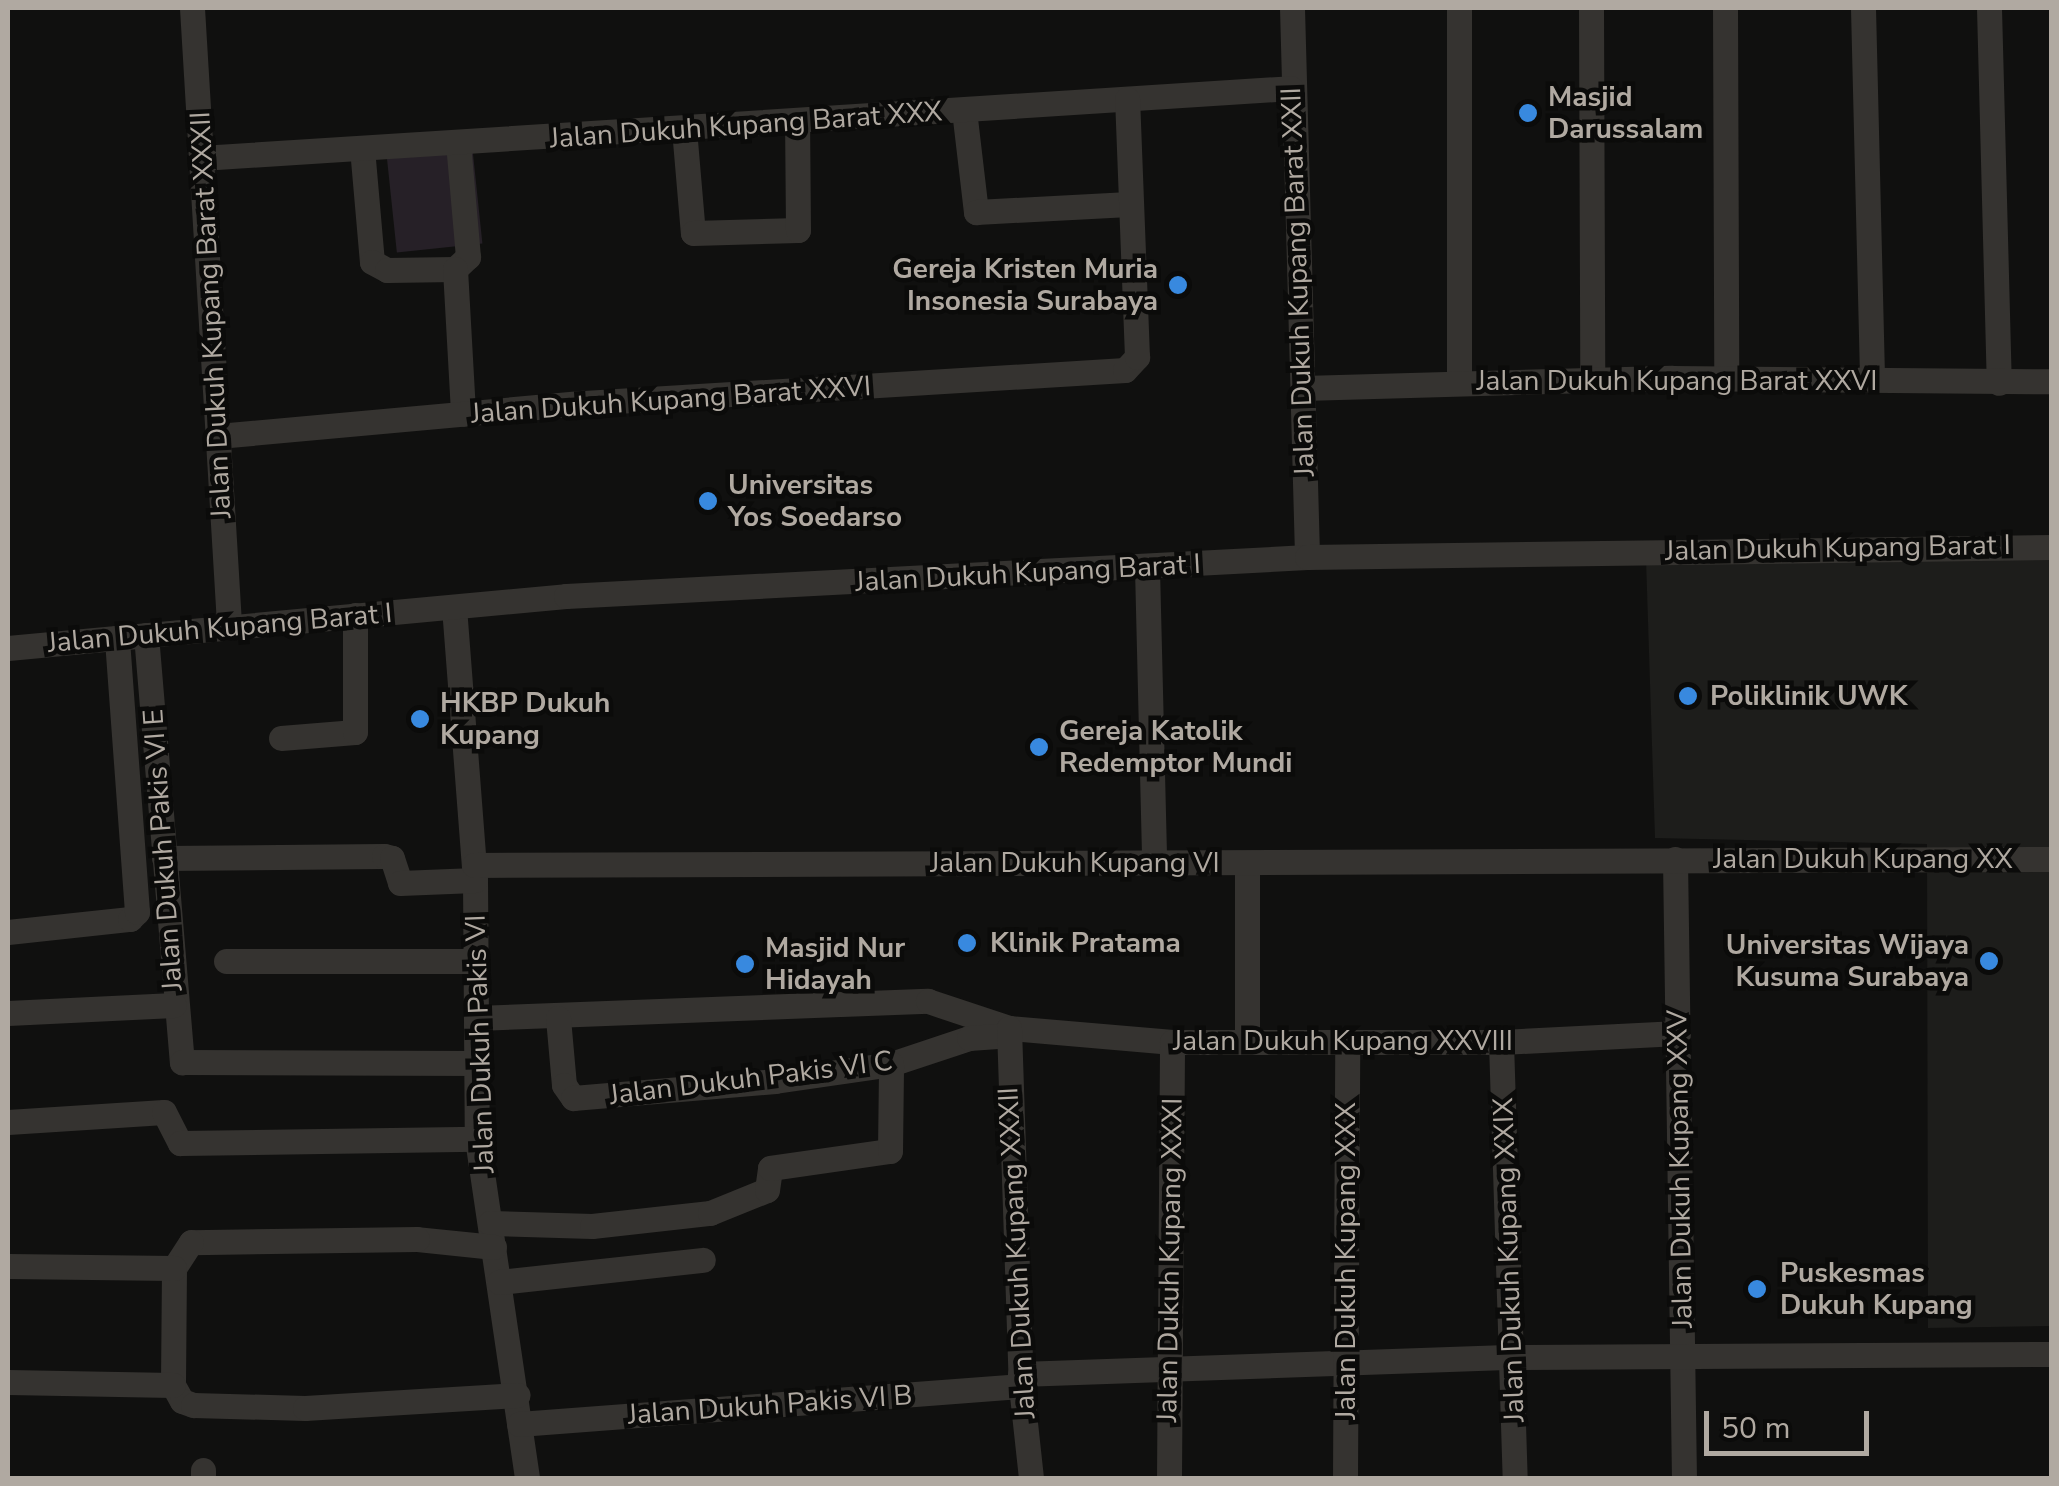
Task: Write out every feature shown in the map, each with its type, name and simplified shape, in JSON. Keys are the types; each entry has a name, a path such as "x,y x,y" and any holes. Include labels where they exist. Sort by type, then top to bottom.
{"street":[{"name":"Jalan Dukuh Kupang Barat XXXII","path":"192,8 229,623"},
{"name":"Jalan Dukuh Kupang Barat XXII","path":"1292,8 1291,88 1307,557"},
{"path":"1459,8 1459,382"},
{"path":"1591,8 1592,380"},
{"path":"1725,8 1726,378"},
{"path":"1863,8 1872,380"},
{"path":"1989,8 1998,383"},
{"name":"Jalan Dukuh Kupang Barat XXX","path":"201,158 1291,88"},
{"path":"964,110 976,212 1128,204 1127,99"},
{"path":"684,129 693,233 798,230 797,121"},
{"path":"362,148 372,262 387,270 454,269 468,257 458,143"},
{"name":"Jalan Dukuh Kupang Barat XXVI","path":"218,436 584,403 1125,370 1137,357 1128,204"},
{"path":"454,269 463,414"},
{"name":"Jalan Dukuh Kupang Barat XXVI","path":"1303,388 1726,378 2052,381"},
{"name":"Jalan Dukuh Kupang Barat I","path":"8,648 229,623 566,596 1307,557 2052,547"},
{"path":"1147,568 1154,862"},
{"name":"Jalan Dukuh Pakis VI","path":"454,607 475,873 477,1139 518,1395 527,1478"},
{"path":"281,738 355,732 355,615"},
{"name":"Jalan Dukuh Pakis VI E","path":"146,635 174,1004 184,1064 477,1063"},
{"path":"8,932 130,920 137,912 116,638"},
{"name":"Jalan Dukuh Kupang VI","path":"164,858 384,856 392,858 400,883 475,873 1154,862 1676,859"},
{"name":"Jalan Dukuh Kupang XX","path":"1676,859 2052,858"},
{"name":"Jalan Dukuh Kupang XXV","path":"1676,859 1684,1478"},
{"path":"1248,863 1248,1042"},
{"path":"226,961 475,961"},
{"path":"476,1018 558,1018 928,1001 1008,1032"},
{"path":"8,1013 174,1004"},
{"name":"Jalan Dukuh Pakis VI C","path":"558,1018 564,1085 573,1098 891,1064 969,1038 1008,1032"},
{"name":"Jalan Dukuh Kupang XXVIII","path":"1008,1032 1172,1042 1347,1043 1501,1042 1678,1033"},
{"name":"Jalan Dukuh Kupang XXXII","path":"1008,1032 1021,1380 1031,1478"},
{"name":"Jalan Dukuh Kupang XXXI","path":"1169,1478 1172,1042"},
{"name":"Jalan Dukuh Kupang XXIX","path":"1501,1042 1515,1478"},
{"name":"Jalan Dukuh Kupang XXX","path":"1345,1478 1347,1043"},
{"path":"178,1393 174,1268 191,1242 416,1240 710,1213 766,1191 770,1168 890,1152 891,1064"},
{"path":"8,1122 170,1114 178,1142 477,1139"},
{"path":"499,1282 703,1260"},
{"path":"8,1266 174,1268"},
{"name":"Jalan Dukuh Pakis VI B","path":"519,1424 1168,1364 1514,1357 2052,1354"},
{"path":"8,1382 178,1393 305,1408 518,1395"}],"shaded area":[{"path":"471,135 482,243 397,252 385,144"},
{"name":"Universitas Wijaya Kusuma Surabaya","path":"2051,558 2051,1326 1928,1328 1927,844 1655,838 1646,559"}],"place":[{"name":"Masjid Darussalam","path":"1528,113"},
{"name":"Gereja Kristen Muria Insonesia Surabaya","path":"1178,285"},
{"name":"Universitas Yos Soedarso","path":"708,501"},
{"name":"Poliklinik UWK","path":"1688,696"},
{"name":"HKBP Dukuh Kupang","path":"420,719"},
{"name":"Gereja Katolik Redemptor Mundi","path":"1039,747"},
{"name":"Klinik Pratama","path":"967,943"},
{"name":"Universitas Wijaya Kusuma Surabaya","path":"1989,961"},
{"name":"Masjid Nur Hidayah","path":"745,964"},
{"name":"Puskesmas Dukuh Kupang","path":"1757,1289"}]}
